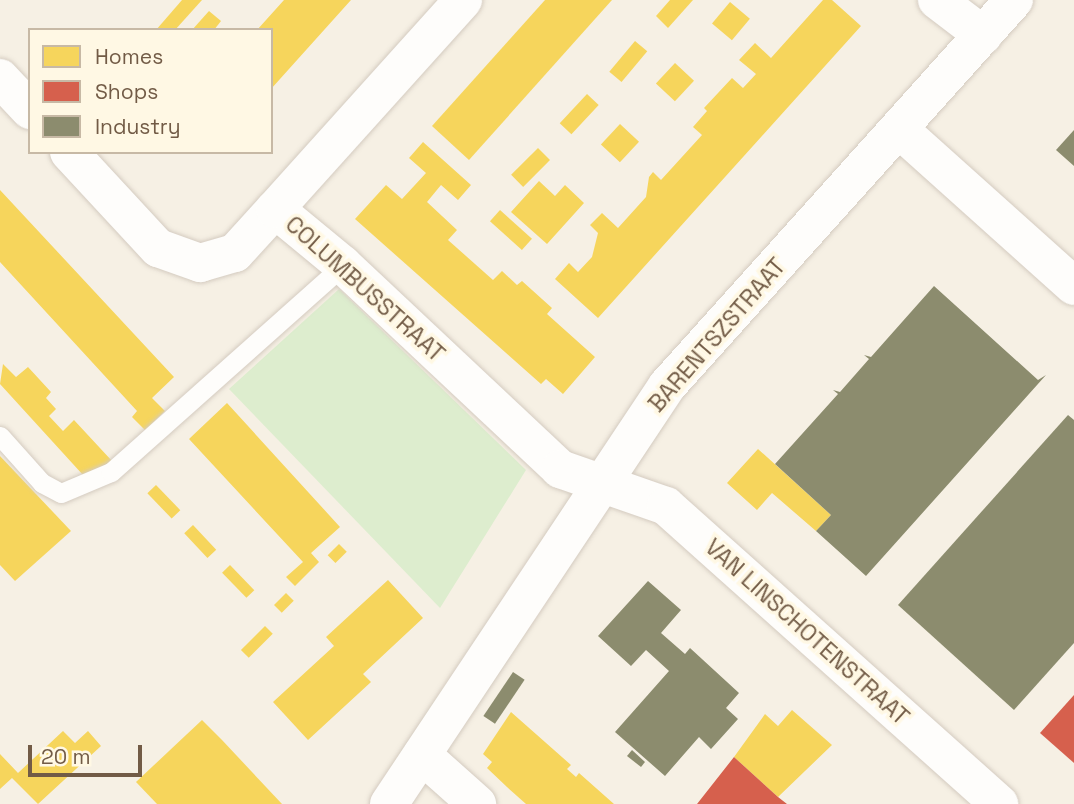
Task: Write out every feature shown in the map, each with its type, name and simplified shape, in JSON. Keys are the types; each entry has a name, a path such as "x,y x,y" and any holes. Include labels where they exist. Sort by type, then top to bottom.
{"street":[{"path":"275,209 463,0"},
{"path":"937,0 983,34"},
{"name":"BARENTSZSTRAAT","path":"389,804 667,386 1014,0"},
{"path":"0,78 28,108"},
{"path":"899,129 1074,286"},
{"name":"COLUMBUSSTRAAT","path":"71,154 158,248 200,263 235,253 275,209 343,265 560,469 601,482"},
{"name":"VAN LINSCHOTENSTRAAT","path":"601,482 666,506 999,804"},
{"path":"422,755 477,804"}],"lane":[{"path":"0,436 42,483 61,493 111,472 343,265"}],"green space":[{"path":"339,289 526,470 440,608 229,389"}],"building: Homes":[{"path":"182,0 202,0 177,28 158,28"},
{"path":"284,0 351,0 273,87 273,28 259,28"},
{"path":"545,0 612,0 469,160 432,126"},
{"path":"670,0 693,0 668,28 656,16"},
{"path":"823,0 832,0 861,26 598,318 555,279 569,263 578,272 592,257 598,233 590,225 602,213 618,228 646,197 649,177 653,172 661,180 702,135 693,127 707,111 704,108 732,78 743,88 756,74 739,60 755,43 771,58"},
{"path":"730,2 750,19 732,40 712,23"},
{"path":"209,11 221,21 216,28 194,28"},
{"path":"635,41 647,51 622,82 609,72"},
{"path":"675,63 694,81 675,101 656,83"},
{"path":"587,94 599,105 571,134 560,123"},
{"path":"620,124 639,142 620,162 601,144"},
{"path":"423,142 471,185 458,200 441,185 427,202 457,230 448,240 493,280 502,271 517,285 522,281 552,308 547,314 595,357 563,394 546,379 541,384 355,219 386,185 402,199 426,173 409,158"},
{"path":"538,148 550,160 523,187 511,175"},
{"path":"539,181 555,196 565,185 584,203 547,244 511,212"},
{"path":"0,190 174,377 152,398 165,411 145,430 132,417 137,411 0,262"},
{"path":"500,210 532,239 522,250 490,221"},
{"path":"3,364 16,377 28,367 51,392 46,398 56,409 49,416 63,431 74,420 112,461 96,475 83,475 0,384"},
{"path":"227,403 340,527 311,553 319,562 295,586 286,577 303,562 189,439"},
{"path":"758,449 831,515 816,531 772,493 757,510 727,483"},
{"path":"0,456 71,531 15,581 0,565"},
{"path":"156,485 180,510 172,519 147,493"},
{"path":"193,525 216,550 207,558 184,533"},
{"path":"339,544 347,552 335,563 328,555"},
{"path":"230,565 254,590 246,598 222,573"},
{"path":"388,580 423,618 363,674 371,682 308,740 273,702 334,646 326,637"},
{"path":"286,593 294,601 282,613 274,605"},
{"path":"265,626 273,634 249,658 241,650"},
{"path":"792,710 832,745 778,797 734,757 765,714 778,726"},
{"path":"511,712 571,765 567,769 576,777 579,773 614,804 526,804 487,768 492,762 483,754"},
{"path":"202,720 282,804 157,804 136,782"},
{"path":"63,731 75,743 88,731 101,746 38,804 12,778 0,789 0,754 18,773"}],"building: Shops":[{"path":"1074,695 1074,763 1040,733"},
{"path":"734,757 778,797 787,804 697,804"}],"building: Industry":[{"path":"1074,130 1074,166 1056,150"},
{"path":"934,286 1038,380 1046,375 866,576 816,531 831,515 775,464 838,394 833,390 840,392 869,359 864,355 871,357"},
{"path":"1068,415 1074,420 1074,643 1014,710 898,605"},
{"path":"648,581 681,610 661,633 685,654 690,648 739,693 726,708 738,719 711,749 699,737 665,776 615,732 669,671 646,650 631,666 598,636"},
{"path":"513,672 525,680 495,724 483,716"},
{"path":"632,750 645,762 641,767 627,756"}]}
